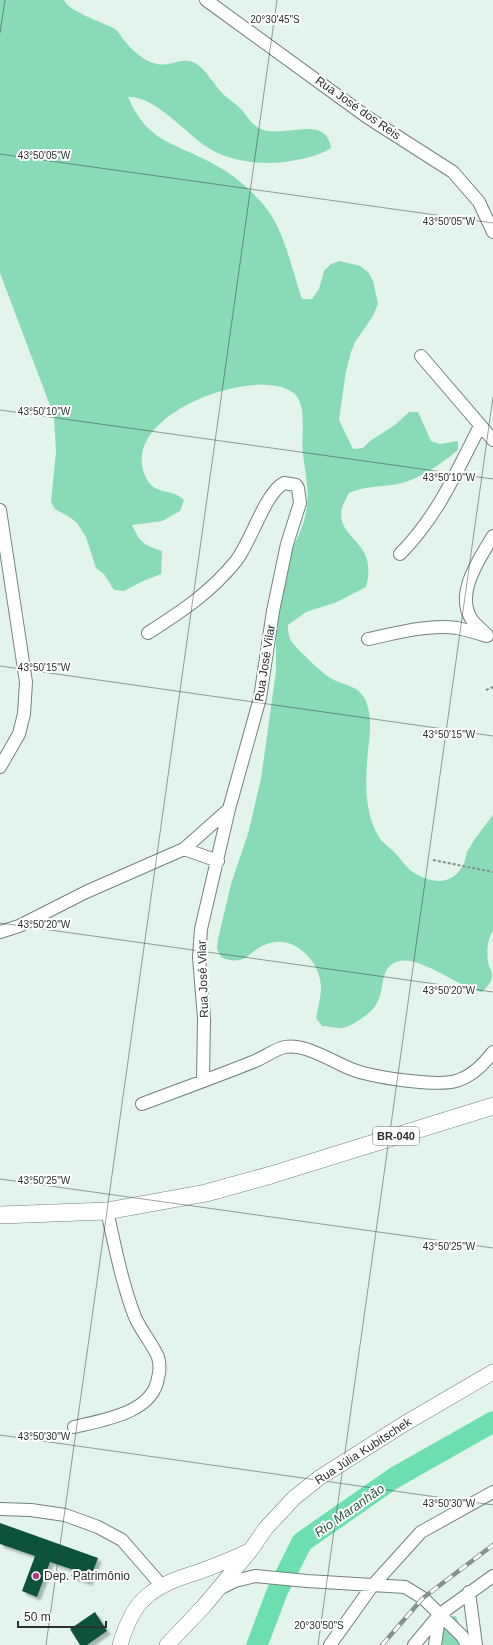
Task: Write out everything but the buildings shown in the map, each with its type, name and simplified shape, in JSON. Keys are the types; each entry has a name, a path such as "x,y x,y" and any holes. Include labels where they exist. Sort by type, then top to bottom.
{"highway":[{"name":"BR-040","path":"0,1215 107,1211 206,1193 271,1175 493,1106"}],"main road":[{"name":"Rua Júlia Kubitschek","path":"167,1645 185,1628 218,1590 250,1551 266,1528 294,1498 320,1478 404,1424 493,1372"},
{"path":"120,1645 125,1628 134,1612 146,1597 162,1586 250,1551"}],"street":[{"name":"Rua José dos Reis","path":"206,0 367,117 453,172 479,202 493,232"},
{"path":"421,356 493,440"},
{"path":"400,554 416,538 433,515 480,426"},
{"name":"Rua José Vilar","path":"148,633 202,597 218,582 237,559 274,492 284,483 296,485 300,495 300,503 287,544 273,610 260,698 229,809 218,861 205,909 200,944 204,1018 203,1081"},
{"path":"0,510 26,682 24,714 19,734 0,767"},
{"path":"490,637 471,619 467,606 466,593 472,575 493,536"},
{"path":"368,639 424,628 440,627 458,628 490,637"},
{"path":"0,932 19,926 86,892 184,849 229,809"},
{"path":"184,849 218,861"},
{"path":"142,1104 257,1060 278,1049 293,1047 322,1056 352,1069 394,1080 457,1081 469,1075 484,1063 493,1052"},
{"path":"74,1426 112,1418 134,1408 147,1400 158,1382 160,1368 158,1356 135,1317 123,1279 107,1211"},
{"path":"330,1645 373,1585 421,1532 493,1492"},
{"path":"0,1509 31,1510 65,1515 98,1527 122,1540 162,1586"},
{"path":"250,1551 250,1568 259,1576"},
{"path":"218,1590 235,1581 259,1576 307,1582 395,1585 414,1591 462,1636 467,1645"},
{"path":"414,1645 439,1615 493,1576"},
{"path":"469,1592 476,1645"},
{"path":"436,1645 439,1615"},
{"path":"426,1645 429,1627"}],"path":[{"path":"486,690 493,687"},
{"path":"433,860 493,872"}],"green space":[{"path":"0,0 64,0 78,12 118,31 134,51 142,58 152,63 162,65 181,61 190,61 195,63 203,69 223,94 240,108 252,122 261,129 281,131 313,129 321,132 328,138 331,148 320,154 309,157 275,163 243,161 222,155 204,145 168,115 148,102 138,98 128,97 135,112 152,132 171,144 208,161 231,175 245,186 263,204 271,214 282,237 302,299 312,299 319,289 324,271 331,264 340,261 360,266 368,272 373,281 378,304 373,316 355,342 351,352 346,371 339,420 353,449 363,448 370,441 395,425 409,412 418,412 431,441 440,444 458,441 458,450 437,466 414,479 398,484 367,488 349,493 341,514 343,523 363,551 367,560 368,572 366,587 337,602 306,612 288,625 288,629 292,642 317,668 328,677 356,689 366,701 370,717 370,732 366,773 366,792 371,820 380,839 410,870 420,876 435,881 449,879 460,869 473,842 493,815 493,931 489,938 487,952 492,978 482,992 463,985 419,963 400,961 388,967 385,972 380,997 375,1007 367,1015 343,1028 322,1026 316,1018 321,991 320,977 311,959 296,946 277,942 267,944 241,960 236,961 221,957 217,949 231,884 248,834 261,779 276,671 276,621 292,548 305,518 308,492 303,454 303,420 301,406 299,400 286,389 264,385 236,388 206,396 178,410 156,428 143,449 144,473 152,486 162,491 173,493 184,500 180,511 162,521 132,525 140,540 151,547 162,551 161,574 124,591 114,590 104,574 96,568 86,537 77,523 55,509 51,502 56,452 54,416 0,273"},
{"path":"456,1616 465,1645 439,1645 440,1632 448,1617"}],"waterway":[{"name":"Rio Maranhão","path":"257,1645 277,1592 302,1542 394,1478 493,1422"}],"railway":[{"path":"382,1645 423,1598 493,1545"}],"place":[{"name":"Dep. Patrimônio","path":"36,1576"}]}
